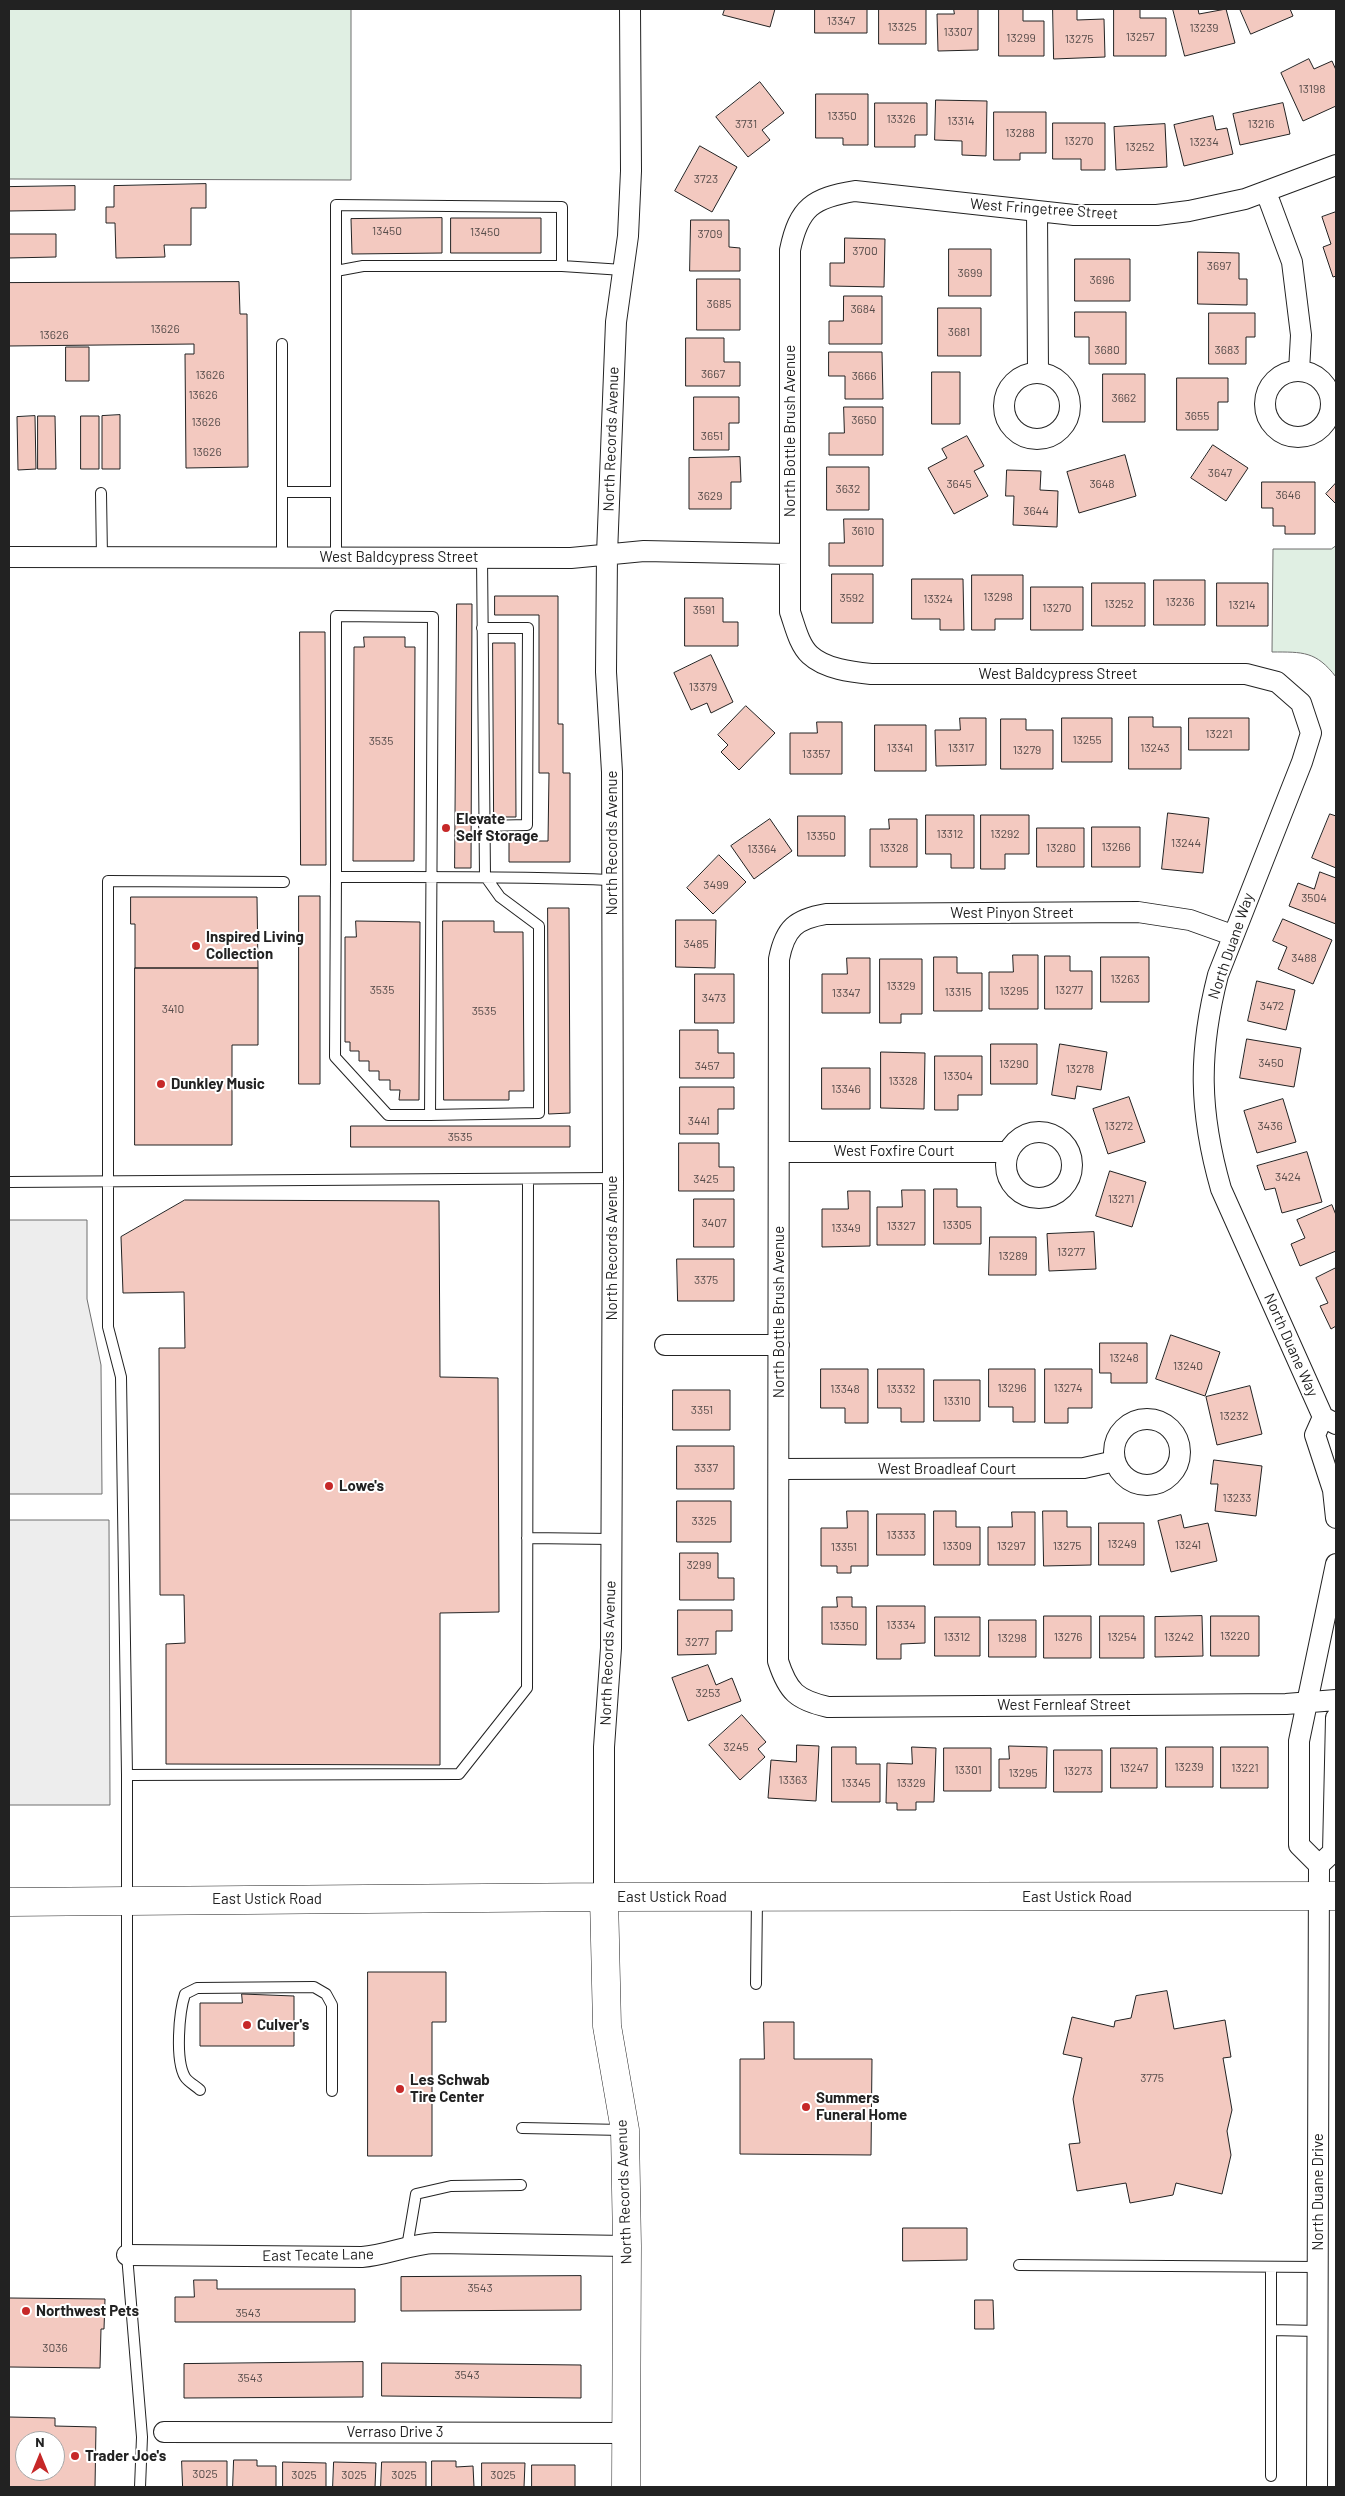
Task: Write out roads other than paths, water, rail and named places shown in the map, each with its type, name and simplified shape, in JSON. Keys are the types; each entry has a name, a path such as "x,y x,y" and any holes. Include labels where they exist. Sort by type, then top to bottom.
{"main road":[{"name":"East Ustick Road","path":"9,1902 604,1897 1327,1896"},
{"name":"North Records Avenue","path":"604,1897 607,2026 625,2130 627,2246 626,2487"}],"street":[{"name":"North Records Avenue","path":"604,1897 604,1747 611,1648 613,1178 612,772 606,672 607,554 616,322 628,236 631,171 630,9"},
{"name":"West Fringetree Street","path":"808,208 829,196 855,191 1037,211 1102,216 1157,215 1215,206 1266,192 1336,164"},
{"path":"1266,192 1292,262 1301,336 1299,371"},
{"name":"North Bottle Brush Avenue","path":"808,208 795,227 790,250 789,554 790,612 801,641 810,655"},
{"path":"1037,211 1038,373"},
{"name":"West Baldcypress Street","path":"9,557 571,558 644,551 789,554"},
{"name":"West Baldcypress Street","path":"810,655 826,664 871,674 1246,674 1277,682 1300,703"},
{"name":"North Duane Way","path":"1300,703 1311,733 1302,762 1232,935 1209,1010 1204,1046 1204,1100 1212,1154 1222,1189 1236,1224 1330,1420 1315,1435 1333,1490 1336,1518"},
{"name":"West Pinyon Street","path":"791,927 809,917 826,914 1138,912 1190,920 1232,935"},
{"name":"North Bottle Brush Avenue","path":"791,927 782,942 779,959 778,1662 784,1680 795,1695"},
{"name":"West Foxfire Court","path":"779,1152 1008,1152"},
{"path":"665,1345 779,1345"},
{"name":"West Broadleaf Court","path":"778,1469 1084,1468 1115,1461"},
{"path":"1327,1896 1319,1865 1299,1845 1300,1741 1336,1564"},
{"name":"West Fernleaf Street","path":"795,1695 810,1703 828,1707 1308,1702 1336,1700"},
{"path":"1319,1865 1332,1852 1336,1718"},
{"name":"North Duane Drive","path":"1317,2487 1318,2267 1327,1896"},
{"name":"East Tecate Lane","path":"127,2255 362,2257 435,2243 627,2246"},
{"name":"Verraso Drive 3","path":"164,2432 626,2433"}],"lane":[{"path":"336,557 336,205 562,207 562,266"},
{"path":"336,271 363,266 562,266 623,270"},
{"path":"282,344 282,557"},
{"path":"282,492 336,492"},
{"path":"101,493 102,557"},
{"path":"430,1115 433,617 336,616 335,1057 388,1115 430,1115 539,1113 539,926 500,897 485,876 482,557"},
{"path":"482,628 528,628 527,825 484,826"},
{"path":"336,877 485,876 612,880"},
{"path":"140,2487 142,2436 127,2255 127,1775 121,1377 108,1327 108,881 284,882"},
{"path":"9,1182 613,1178"},
{"path":"127,1775 459,1774 527,1688 528,1179"},
{"path":"527,1538 612,1538"},
{"path":"756,1984 757,1898"},
{"path":"200,2090 186,2078 181,2065 180,2010 185,1994 197,1988 314,1987 326,1994 332,2005 332,2091"},
{"path":"522,2128 625,2130"},
{"path":"407,2247 416,2194 451,2186 521,2185"},
{"path":"1018,2265 1318,2267"},
{"path":"1271,2267 1271,2476"},
{"path":"1271,2330 1317,2331"}],"place":[{"name":"Elevate Self Storage","path":"446,828"},
{"name":"Inspired Living Collection","path":"196,946"},
{"name":"Dunkley Music","path":"161,1084"},
{"name":"Lowe's","path":"329,1486"},
{"name":"Culver's","path":"247,2025"},
{"name":"Les Schwab Tire Center","path":"400,2089"},
{"name":"Summers Funeral Home","path":"806,2107"},
{"name":"Northwest Pets","path":"26,2311"},
{"name":"Trader Joe's","path":"75,2456"}]}
